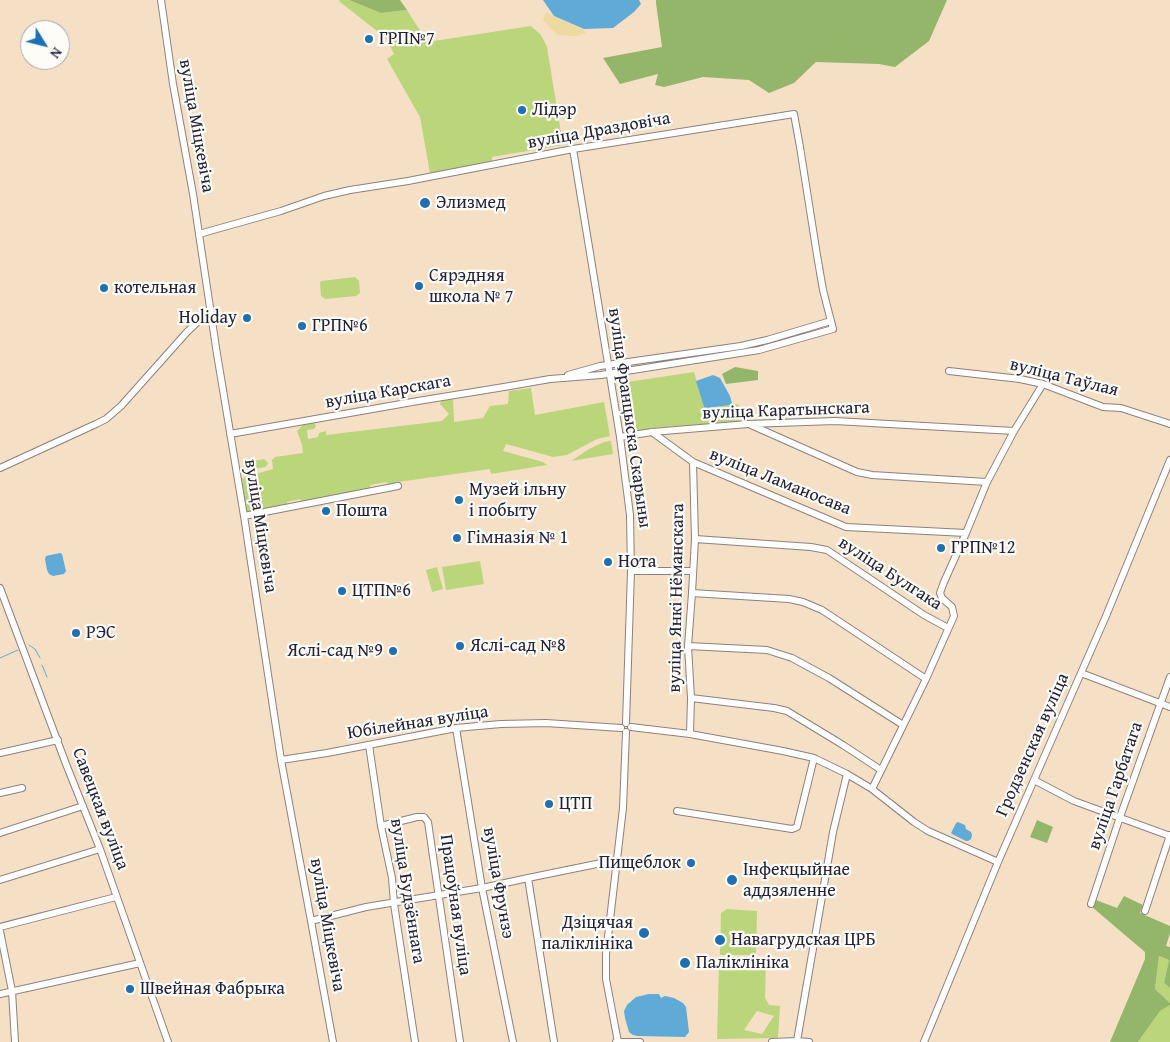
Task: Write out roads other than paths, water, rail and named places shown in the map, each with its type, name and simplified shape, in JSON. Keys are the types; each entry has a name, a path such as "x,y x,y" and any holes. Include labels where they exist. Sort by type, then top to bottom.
{"street":[{"name":"вуліца Міцкевіча","path":"161,0 244,516 281,760 333,1042"},
{"name":"вуліца Драздовіча","path":"199,234 281,211 324,196 350,190 408,181 573,149 794,114 823,290 833,328"},
{"name":"вуліца Францыска Скарыны","path":"573,149 620,437 630,516 631,571 623,808 606,954 606,979 617,1042"},
{"path":"0,468 106,419 121,406 187,332 210,310"},
{"name":"вуліца Карскага","path":"550,380 600,366 741,346 831,321"},
{"name":"вуліца Карскага","path":"230,434 550,380 609,374 759,350 833,328"},
{"name":"вуліца Таўлая","path":"949,371 1020,379 1043,384 1103,407 1120,408 1170,424"},
{"path":"872,789 926,679 954,616 952,607 942,598 940,593 944,582 987,482 1014,431 1043,384"},
{"name":"вуліца Каратынскага","path":"620,437 652,432 748,424 835,421 1014,431"},
{"path":"748,424 857,472 872,475 987,482"},
{"name":"вуліца Ламаносава","path":"652,432 693,462 846,527 966,534"},
{"name":"Гродзенская вуліца","path":"924,1042 998,862 1106,616 1170,460"},
{"name":"вуліца Янкі Нёманскага","path":"690,734 691,698 688,646 695,539 693,462"},
{"path":"244,516 398,486"},
{"name":"вуліца Булгака","path":"695,539 812,547 827,550 924,615 948,628"},
{"path":"631,571 693,571"},
{"name":"Савецкая вуліца","path":"0,588 100,849 168,1042"},
{"path":"692,593 789,599 803,602 822,610 926,679"},
{"path":"688,646 767,650 792,658 829,678 903,725"},
{"path":"1081,673 1170,707"},
{"name":"вуліца Гарбатага","path":"1091,904 1120,816 1170,677"},
{"path":"691,698 787,711 881,770"},
{"name":"Юбілейная вуліца","path":"281,760 369,746 456,728 501,724 546,723 626,727 690,734 814,758 872,789 914,822 928,830 998,862"},
{"name":"вуліца Фрунзэ","path":"456,728 482,888 513,1042"},
{"path":"0,753 58,740"},
{"name":"вуліца Будзённага","path":"369,746 392,878 394,904 415,1042"},
{"path":"677,811 792,829 797,827 814,758"},
{"path":"798,1041 824,884 847,774"},
{"path":"1034,780 1074,801 1170,835 1144,911"},
{"path":"0,794 22,788"},
{"path":"0,833 83,806"},
{"name":"Працоўная вуліца","path":"382,826 417,817 424,817 428,822 460,1042"},
{"path":"0,880 100,849"},
{"path":"312,921 366,907 394,904 482,888 616,860"},
{"path":"528,878 554,1042"},
{"path":"0,927 116,897"},
{"path":"0,931 12,991 15,1042"},
{"path":"0,994 140,963"},
{"path":"617,1042 640,1042"},
{"path":"772,1042 809,1042"}],"water":[{"path":"543,0 639,0 641,4 634,12 613,28 584,29 554,16"},
{"path":"713,375 720,378 730,396 731,405 704,407 696,381"},
{"path":"62,554 66,571 64,574 53,576 47,570 45,559 46,556"},
{"path":"958,822 965,825 966,829 971,832 971,839 968,841 951,833"},
{"path":"659,994 661,998 665,996 674,998 683,1003 686,1007 689,1032 685,1037 638,1036 629,1032 624,1011 627,1005 636,997"}],"waterway":[{"path":"29,645 35,649 40,658"},
{"path":"0,658 18,650"},
{"path":"42,665 47,677"}],"place":[{"name":"ГРП№7","path":"369,39"},
{"name":"Лідэр","path":"522,110"},
{"name":"Элизмед","path":"425,203"},
{"name":"Сярэдняя школа № 7","path":"419,286"},
{"name":"котельная","path":"104,288"},
{"name":"Holiday","path":"247,318"},
{"name":"ГРП№6","path":"302,326"},
{"name":"Музей ільну і побыту","path":"459,500"},
{"name":"Пошта","path":"326,511"},
{"name":"Гімназія № 1","path":"457,538"},
{"name":"ГРП№12","path":"941,548"},
{"name":"Нота","path":"608,562"},
{"name":"ЦТП№6","path":"342,591"},
{"name":"РЭС","path":"76,633"},
{"name":"Яслі-сад №8","path":"460,646"},
{"name":"Яслі-сад №9","path":"393,651"},
{"name":"ЦТП","path":"549,804"},
{"name":"Пищеблок","path":"691,863"},
{"name":"Інфекцыйнае аддзяленне","path":"732,880"},
{"name":"Дзіцячая паліклініка","path":"644,933"},
{"name":"Навагрудская ЦРБ","path":"720,940"},
{"name":"Паліклініка","path":"685,963"},
{"name":"Швейная Фабрыка","path":"130,989"}]}
